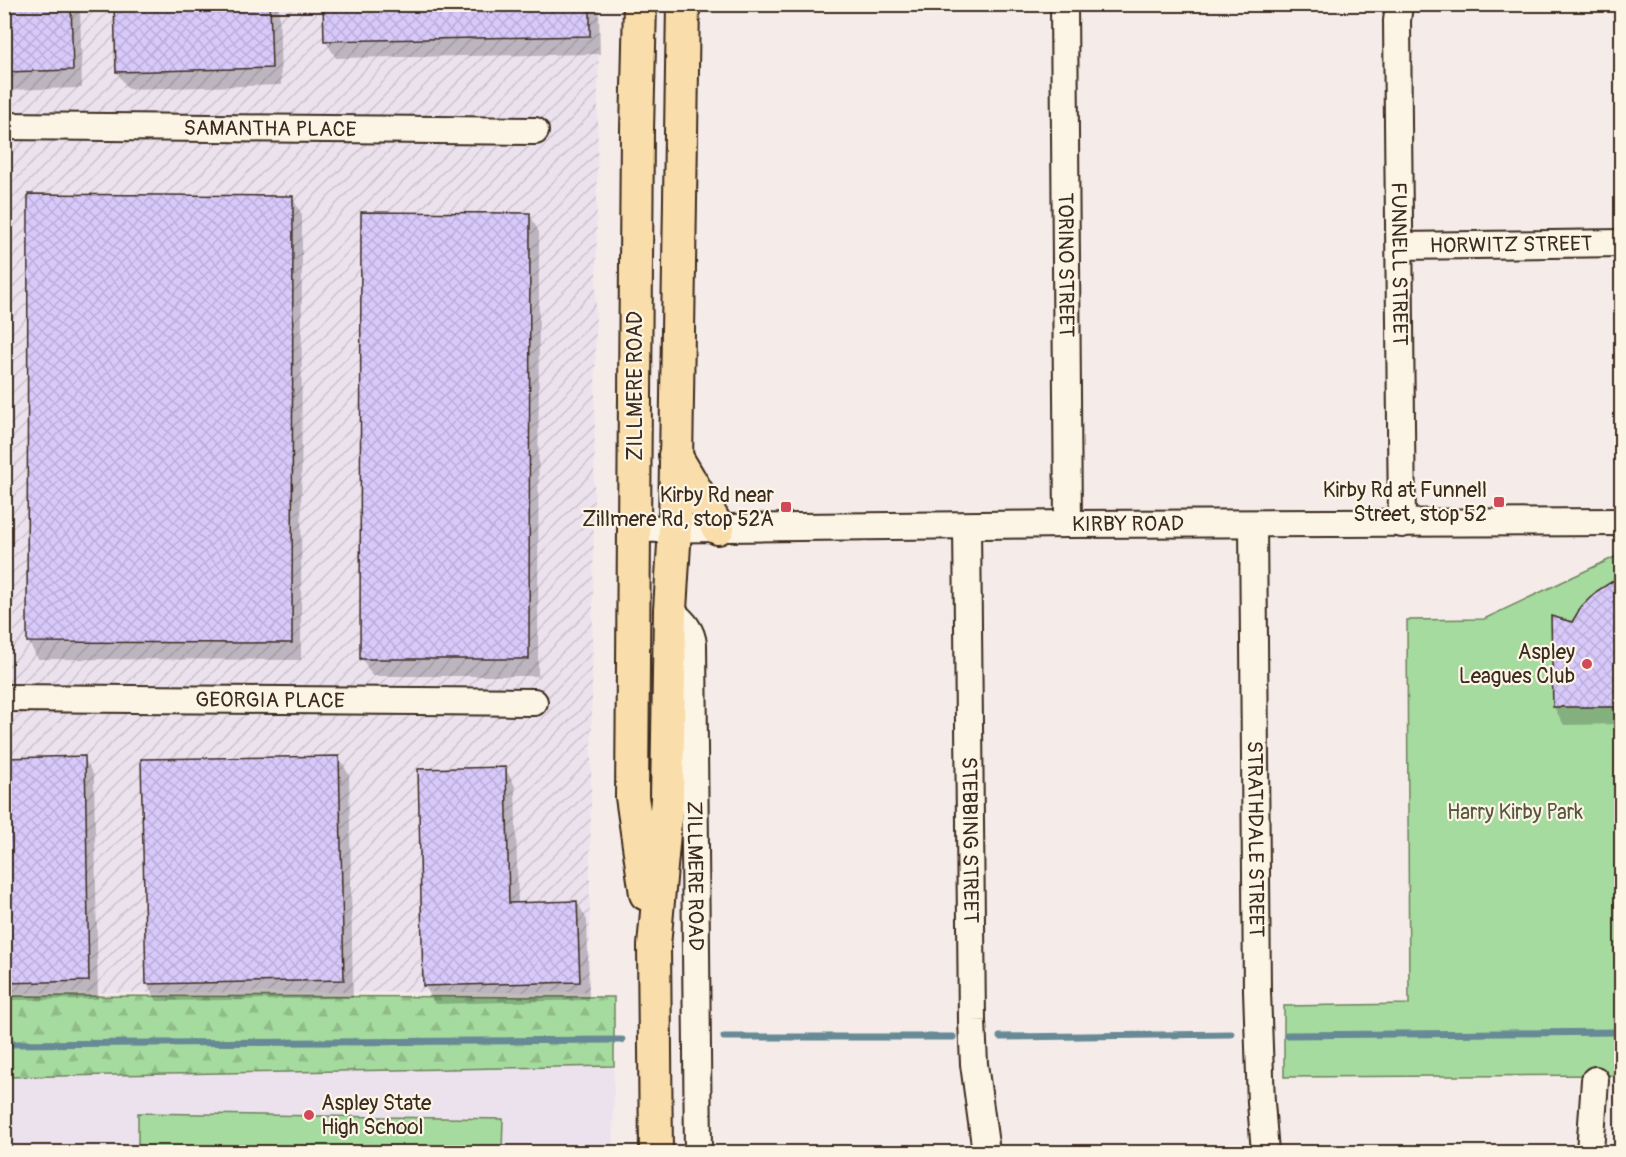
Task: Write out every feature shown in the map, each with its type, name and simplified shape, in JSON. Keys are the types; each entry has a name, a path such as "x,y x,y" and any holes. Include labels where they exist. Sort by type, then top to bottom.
{"main road":[{"name":"ZILLMERE ROAD","path":"640,4 632,797 654,946"},
{"name":"ZILLMERE ROAD","path":"656,1152 654,946 667,799 670,610 675,528 683,4"},
{"path":"675,456 718,528"}],"street":[{"name":"TORINO STREET","path":"1064,4 1068,524"},
{"name":"FUNNELL STREET","path":"1399,4 1397,21 1402,524"},
{"name":"SAMANTHA PLACE","path":"4,126 535,131"},
{"name":"HORWITZ STREET","path":"1400,246 1622,243"},
{"name":"KIRBY ROAD","path":"634,529 1068,524 1622,522"},
{"name":"STRATHDALE STREET","path":"1253,524 1257,991 1265,1152"},
{"name":"STEBBING STREET","path":"967,526 972,1021 974,1064 986,1152"},
{"name":"ZILLMERE ROAD","path":"670,610 689,628 693,636 698,1152"},
{"name":"GEORGIA PLACE","path":"4,698 534,702"},
{"path":"1590,1152 1594,1080"}],"shaded area":[{"path":"4,5 599,5 589,992 5,993"},
{"name":"Aspley State High School","path":"614,1066 613,1152 5,1152 4,1077"}],"green space":[{"name":"Harry Kirby Park","path":"1621,554 1621,1075 1284,1077 1284,1006 1409,1004 1407,620 1484,619"},
{"path":"4,996 614,997 614,1066 5,1077"},
{"path":"138,1113 503,1119 502,1152 138,1152"}],"building":[{"path":"4,4 71,4 73,70 4,72"},
{"path":"114,4 270,4 272,68 116,72"},
{"path":"323,4 590,4 590,36 324,41"},
{"path":"28,194 293,196 292,643 27,642"},
{"path":"361,212 530,213 529,659 360,659"},
{"name":"Aspley Leagues Club","path":"1622,575 1622,707 1553,707 1551,616 1572,622 1581,607 1597,591"},
{"path":"85,756 89,981 4,983 4,758"},
{"path":"339,756 344,980 146,984 141,759"},
{"path":"506,767 509,903 577,901 580,982 423,986 418,769"}],"waterway":[{"path":"1287,1035 1622,1032"},
{"path":"1000,1037 1231,1034"},
{"path":"724,1037 953,1037"},
{"path":"4,1044 622,1040"}],"place":[{"name":"Kirby Rd at Funnell Street, stop 52","path":"1499,502"},
{"name":"Kirby Rd near Zillmere Rd, stop 52A","path":"786,507"},
{"name":"Aspley Leagues Club","path":"1587,664"},
{"name":"Aspley State High School","path":"309,1115"}]}
